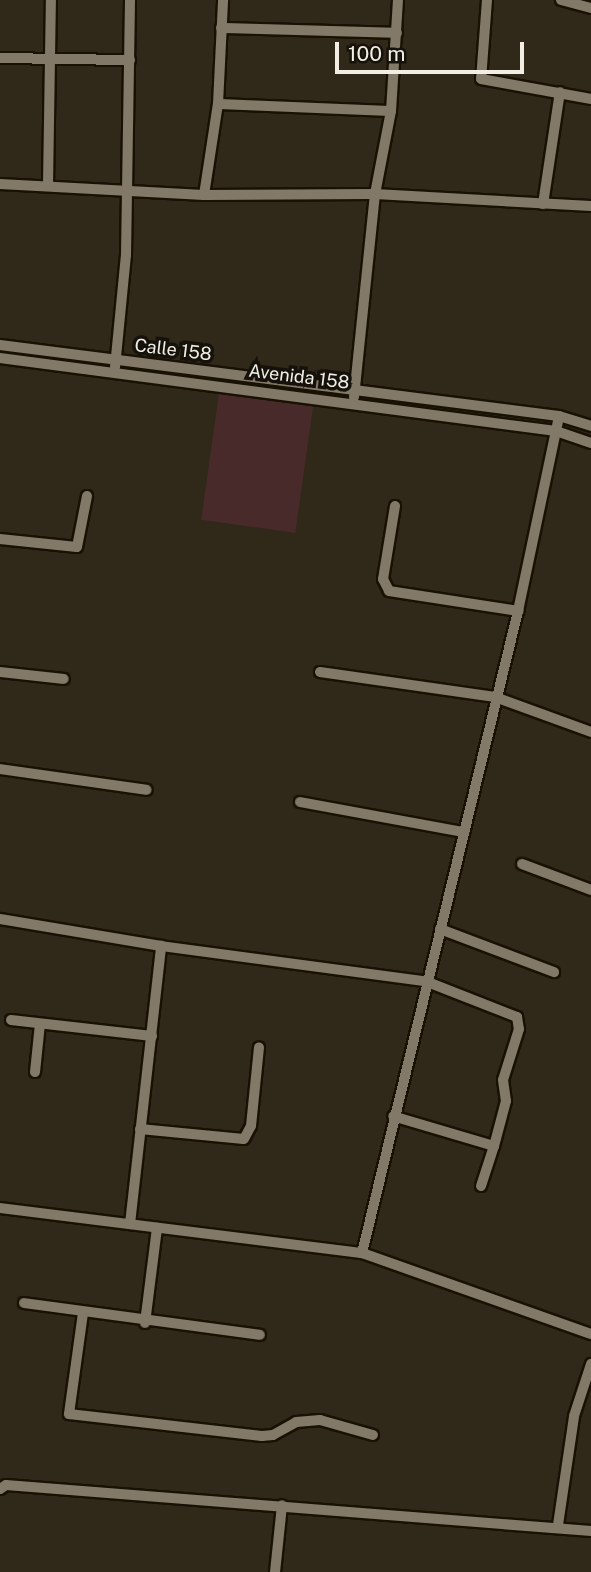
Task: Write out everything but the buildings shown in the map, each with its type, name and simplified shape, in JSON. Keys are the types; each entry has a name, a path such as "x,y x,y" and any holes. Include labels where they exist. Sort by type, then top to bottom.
{"street":[{"path":"48,185 51,0"},
{"path":"114,373 128,191 130,0"},
{"path":"204,195 218,104 223,0"},
{"path":"354,396 375,194 391,111 398,0"},
{"path":"487,0 481,79 591,99"},
{"path":"561,0 591,8"},
{"path":"221,28 397,33"},
{"path":"0,58 130,60"},
{"path":"543,204 560,92"},
{"path":"218,104 391,111"},
{"path":"0,184 204,195 375,194 591,206"},
{"name":"Calle 158","path":"0,345 354,396 559,416 591,426"},
{"name":"Avenida 158","path":"0,358 114,373 354,396 556,431 591,443"},
{"path":"362,1253 425,981 518,611 559,416"},
{"path":"0,539 77,547 87,496"},
{"path":"394,506 383,579 389,591 518,611"},
{"path":"0,672 64,679"},
{"path":"320,672 495,697 591,732"},
{"path":"0,769 147,790"},
{"path":"300,802 464,832"},
{"path":"522,864 591,890"},
{"path":"0,919 161,946 425,981 517,1017 519,1029 503,1080 506,1101 481,1186"},
{"path":"440,929 554,972"},
{"path":"130,1224 161,946"},
{"path":"12,1020 152,1037"},
{"path":"35,1072 40,1024"},
{"path":"140,1129 244,1139 251,1126 259,1047"},
{"path":"393,1116 494,1146"},
{"path":"0,1208 362,1253 591,1334"},
{"path":"145,1323 157,1228"},
{"path":"24,1303 145,1323 260,1335"},
{"path":"83,1313 69,1414 262,1436 273,1435 296,1422 320,1420 373,1434"},
{"path":"558,1525 574,1416 591,1364"},
{"path":"0,1489 6,1485 558,1525 591,1531"},
{"path":"275,1572 282,1505"}],"shaded area":[{"path":"220,386 314,399 295,533 201,520"}]}
